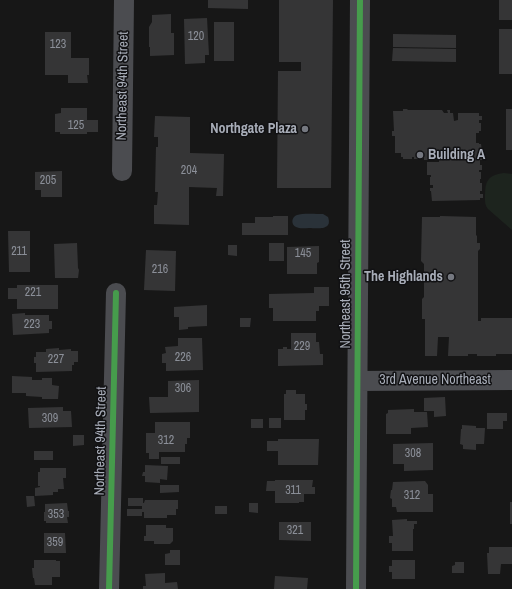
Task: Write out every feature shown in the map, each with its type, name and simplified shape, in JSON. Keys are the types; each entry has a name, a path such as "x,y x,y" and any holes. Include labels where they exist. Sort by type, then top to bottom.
{"street":[{"name":"Northeast 94th Street","path":"122,172 124,0"},
{"name":"Northeast 95th Street","path":"356,589 360,0"},
{"name":"Northeast 94th Street","path":"109,589 116,294"},
{"name":"3rd Avenue Northeast","path":"358,381 512,380"}],"shaded area":[{"path":"504,173 512,174 512,230 488,209 485,202 485,192 488,180 494,175"},
{"path":"299,214 323,214 328,217 329,221 326,227 299,228 294,226 293,219"}],"building":[{"path":"208,0 248,0 248,9 208,8"},
{"name":"Northgate Plaza","path":"279,0 333,0 331,188 277,188 278,71 301,71 301,62 279,62"},
{"path":"499,0 512,0 512,20 499,20"},
{"path":"171,14 171,33 174,33 174,55 150,56 149,27 152,22 152,15"},
{"path":"207,18 209,55 205,55 205,63 185,64 184,19"},
{"path":"214,22 234,22 234,61 214,61"},
{"path":"499,29 512,29 512,74 499,74"},
{"path":"45,32 71,32 71,58 89,58 89,75 87,75 88,83 68,83 68,75 45,75"},
{"path":"393,34 456,35 456,48 393,47"},
{"path":"393,48 456,49 456,62 392,61"},
{"path":"61,108 87,108 87,120 98,120 98,132 87,132 87,134 60,134 60,132 55,132 55,114 61,113"},
{"name":"Building A","path":"403,109 442,110 444,113 448,113 447,110 450,110 450,113 453,113 454,121 458,120 458,113 479,113 479,116 482,116 482,120 479,120 479,123 481,123 481,131 476,133 476,143 481,144 482,152 480,152 480,156 482,156 482,160 480,160 480,165 482,165 482,170 479,170 479,172 481,172 480,183 482,183 482,191 480,191 480,194 483,194 483,198 480,198 480,200 432,201 430,188 433,188 433,185 430,185 431,175 427,175 427,162 439,162 439,159 445,159 445,154 440,154 439,158 429,157 429,160 424,160 424,157 419,157 419,159 414,159 414,157 412,157 412,159 403,159 403,157 401,157 401,153 395,153 395,136 392,136 392,131 394,131 393,111 403,111"},
{"path":"506,109 512,109 512,150 506,150"},
{"path":"155,116 190,117 190,153 224,154 223,196 216,196 217,188 189,187 189,225 154,224 154,205 157,205 158,192 155,192 156,147 158,147 158,137 154,137"},
{"path":"62,171 62,197 41,197 41,190 35,190 35,172"},
{"path":"288,216 288,235 242,235 242,223 255,223 255,217"},
{"name":"The Highlands","path":"422,217 476,217 477,243 480,243 480,249 478,251 478,321 481,321 481,318 512,318 512,354 496,354 496,356 477,356 477,354 468,354 468,356 448,356 449,337 438,337 437,356 425,356 425,319 422,319 424,264 421,261"},
{"path":"8,231 30,231 30,272 9,272"},
{"path":"77,243 79,270 78,278 55,278 54,244"},
{"path":"269,243 284,243 284,261 269,261"},
{"path":"228,245 237,245 237,256 228,255"},
{"path":"319,246 317,274 287,274 287,247"},
{"path":"146,250 176,251 175,291 144,290"},
{"path":"17,285 58,285 58,309 17,309 17,299 8,299 8,288 17,288"},
{"path":"314,287 329,287 329,306 319,306 319,311 316,311 316,321 273,321 273,308 269,308 269,294 314,293"},
{"path":"207,305 207,326 188,327 188,329 179,330 179,317 174,317 174,307"},
{"path":"25,313 25,315 49,315 49,321 52,321 52,329 49,329 49,333 13,335 12,314"},
{"path":"240,318 251,318 250,327 240,327"},
{"path":"291,333 316,333 316,342 319,342 320,354 323,354 323,365 278,366 278,349 287,347 287,349 291,349"},
{"path":"178,338 202,338 203,370 166,371 166,363 162,363 162,354 166,353 165,347 178,346"},
{"path":"59,348 59,350 71,349 71,351 78,351 78,362 74,362 74,365 72,365 72,371 36,372 34,357 36,357 36,352 46,352 46,349"},
{"path":"12,376 32,377 32,380 52,378 52,385 59,386 58,399 42,399 42,397 26,396 26,393 12,393"},
{"path":"199,380 199,412 150,413 149,397 168,397 168,381"},
{"path":"286,390 296,390 296,394 305,394 305,404 307,404 307,410 305,410 305,420 284,420 284,394 286,394"},
{"path":"445,397 446,416 434,417 434,411 424,411 424,398"},
{"path":"63,407 63,411 71,411 72,427 29,428 28,408"},
{"path":"414,409 414,412 427,412 428,427 411,428 411,434 386,434 386,414 388,413 388,410"},
{"path":"487,413 507,413 507,421 503,421 503,429 487,429"},
{"path":"269,418 281,418 281,428 269,428"},
{"path":"251,419 263,419 263,428 251,428"},
{"path":"155,422 190,422 190,438 187,438 185,452 159,452 159,459 149,459 149,453 146,453 146,433 155,433"},
{"path":"462,425 485,428 484,444 476,444 476,450 463,449 463,445 460,444"},
{"path":"73,435 84,435 84,445 73,446"},
{"path":"278,439 319,439 318,465 278,465 278,451 267,451 267,441 278,441"},
{"path":"433,443 433,470 404,471 404,464 393,464 393,444"},
{"path":"34,451 53,451 53,460 34,460"},
{"path":"161,457 180,457 180,464 161,464"},
{"path":"145,465 168,466 167,480 160,479 160,483 145,482 145,476 142,476 143,472 145,472"},
{"path":"40,468 66,468 66,478 63,478 64,489 58,489 58,492 53,492 53,495 35,496 35,488 40,487 38,486 38,472 40,472"},
{"path":"313,480 312,487 315,487 315,494 304,494 304,502 275,503 275,491 266,491 267,481"},
{"path":"425,481 428,485 428,494 433,494 433,512 397,512 396,507 392,507 392,499 390,498 393,482"},
{"path":"160,485 179,485 179,492 160,493"},
{"path":"26,496 34,496 35,506 27,507"},
{"path":"128,498 143,498 143,503 145,500 178,500 178,509 176,509 176,515 167,515 167,518 144,518 144,512 142,512 142,516 127,516 127,509 142,509 142,506 128,506"},
{"path":"510,502 512,502 512,524 510,524"},
{"path":"67,503 69,511 69,517 67,517 68,523 46,523 46,521 44,521 45,504"},
{"path":"249,503 258,503 258,513 249,512"},
{"path":"215,506 227,506 227,514 215,514"},
{"path":"407,519 407,521 417,521 417,524 414,524 413,529 413,551 392,551 392,543 389,543 389,536 393,536 392,520"},
{"path":"279,522 311,522 311,541 279,540"},
{"path":"146,525 166,525 166,528 173,528 173,541 170,544 154,544 154,541 144,541 144,536 146,536"},
{"path":"44,533 65,533 66,553 44,553"},
{"path":"489,547 512,547 512,564 501,564 500,574 488,574 487,553 489,553"},
{"path":"170,550 180,550 180,565 165,565 165,554 170,553"},
{"path":"34,560 60,561 60,577 52,577 52,585 35,585 32,568 34,568"},
{"path":"392,560 415,560 415,579 392,579 392,572 389,572 389,566 392,566"},
{"path":"455,562 464,562 464,573 452,573 452,566 455,565"},
{"path":"165,573 165,583 177,582 178,589 143,589 143,586 146,586 145,574"},
{"path":"275,576 308,578 307,589 274,589"}],"cycle path":[{"path":"356,589 360,0"},
{"path":"109,589 116,293"}],"place":[{"name":"Northgate Plaza","path":"305,129"},
{"name":"Building A","path":"420,155"},
{"name":"The Highlands","path":"451,277"}]}
